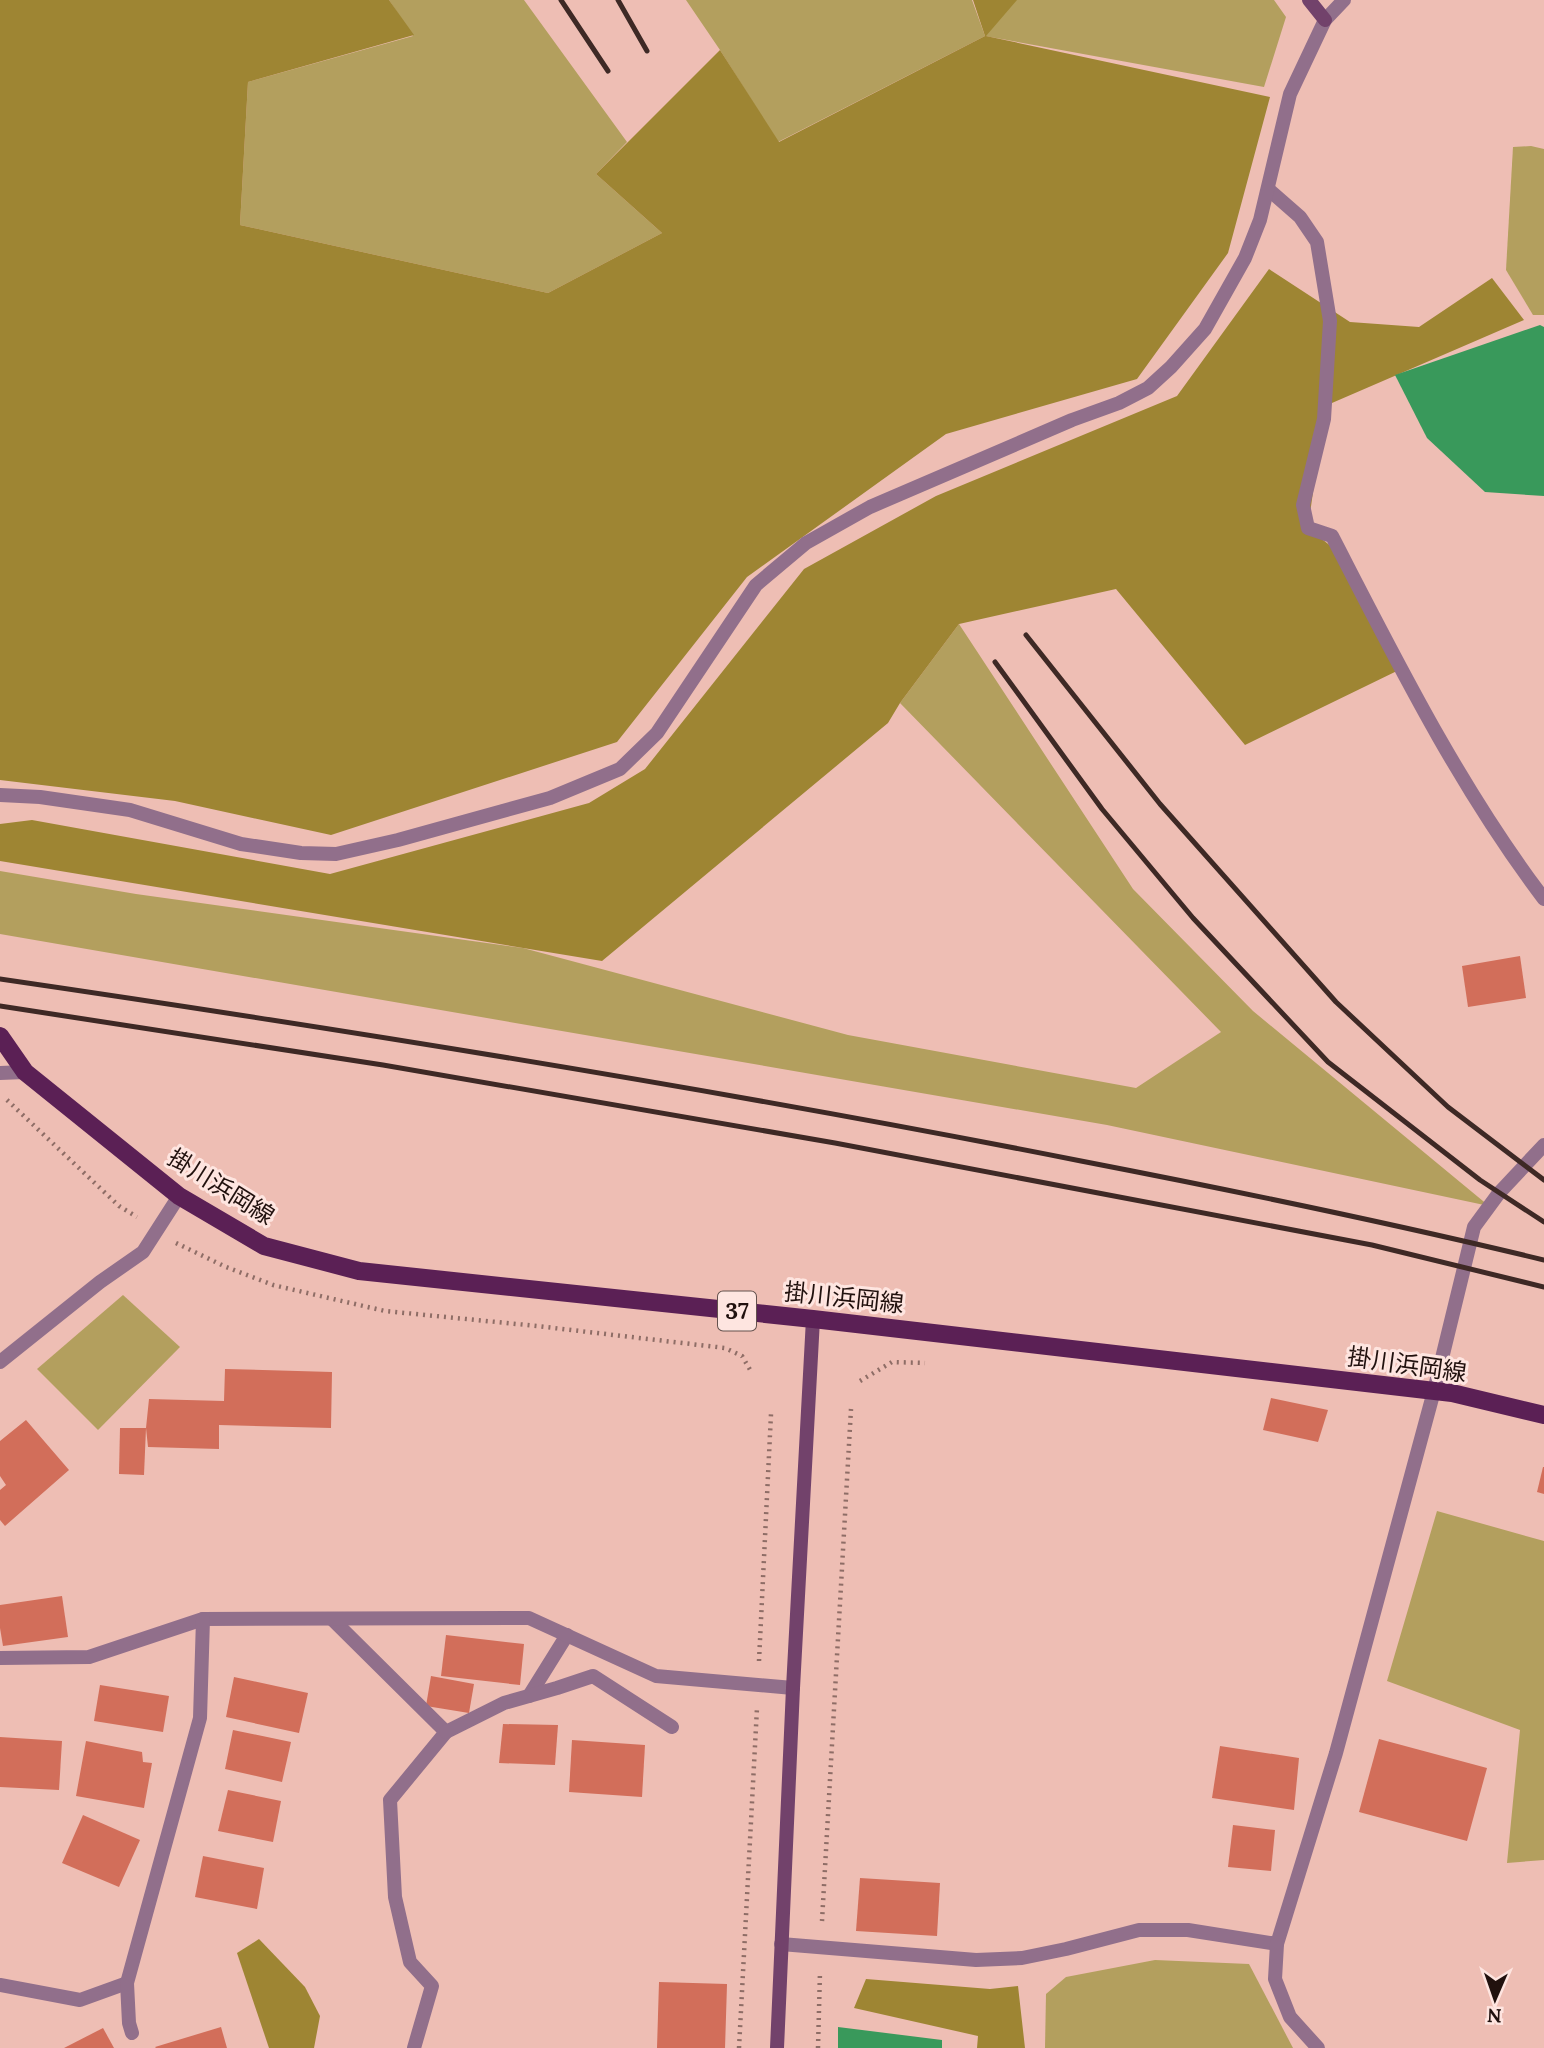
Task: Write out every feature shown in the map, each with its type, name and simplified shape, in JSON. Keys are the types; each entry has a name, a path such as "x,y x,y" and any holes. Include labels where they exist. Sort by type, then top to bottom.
{"main road":[{"name":"掛川浜岡線","path":"1,1037 25,1072 179,1196 264,1246 359,1271 813,1319 1452,1393 1544,1415"}],"street":[{"path":"1309,0 1325,20"},
{"path":"0,795 40,797 130,810 241,844 301,853 336,854 398,840 550,798 620,769 657,733 756,584 806,543 870,507 1072,420 1119,403 1148,388 1171,367 1205,329 1245,258 1260,220 1290,94 1325,20 1344,0"},
{"path":"1268,189 1300,217 1317,242 1330,321 1324,419 1303,505 1308,528 1332,536 1428,720 1500,838 1544,899"},
{"path":"0,1073 25,1072"},
{"path":"1318,2048 1290,2017 1275,1979 1277,1944 1336,1753 1434,1391 1474,1227 1499,1193 1544,1144"},
{"path":"0,1362 100,1282 143,1252 179,1196"},
{"path":"777,2048 813,1319"},
{"path":"0,1658 89,1657 203,1619 529,1618 656,1676 793,1688"},
{"path":"132,2033 127,1983 200,1718 203,1619"},
{"path":"332,1619 446,1732"},
{"path":"529,1696 567,1635"},
{"path":"414,2048 432,1986 410,1962 398,1910 390,1800 446,1732 504,1703 593,1676 672,1727"},
{"path":"781,1944 976,1960 1023,1958 1066,1950 1139,1930 1188,1930 1277,1944"},
{"path":"0,1985 80,2000 127,1983"}],"path":[{"path":"818,2048 821,1947 851,1409"},
{"path":"739,2048 771,1414"}],"shaded area":[{"path":"0,0 389,0 414,35 248,82 240,225 548,293 662,233 596,174 720,50 779,142 985,36 973,0 1017,0 986,36 1270,97 1228,253 1137,379 946,434 747,577 617,742 331,835 175,801 0,780"},
{"path":"389,0 524,0 627,142 596,174 662,233 548,293 240,225 248,82 413,36"},
{"path":"686,0 972,0 985,36 778,142"},
{"path":"1011,0 1274,0 1286,17 1264,87 985,36"},
{"path":"1531,146 1544,149 1544,315 1533,315 1506,270 1513,147"},
{"path":"1269,269 1350,322 1419,327 1492,278 1524,320 1325,406 1308,528 1342,555 1401,669 1245,745 1116,589 959,624 888,723 602,961 0,861 0,824 32,820 330,874 589,803 645,769 804,569 936,496 1177,396"},
{"path":"1540,325 1544,327 1544,496 1485,492 1427,438 1395,375"},
{"path":"959,624 1133,889 1253,1011 1489,1206 1107,1125 0,934 0,871 136,894 523,948 848,1035 1136,1088 1221,1032 900,703"},
{"path":"123,1295 180,1347 98,1430 37,1369"},
{"path":"1437,1511 1544,1541 1544,1860 1507,1863 1520,1730 1387,1681"},
{"path":"259,1939 305,1987 320,2016 314,2048 269,2048 237,1953"},
{"path":"1155,1960 1249,1964 1293,2048 1045,2048 1046,1994 1066,1977"},
{"path":"866,1979 990,1989 1018,1986 1025,2048 977,2048 978,2036 854,2008"},
{"path":"838,2027 942,2040 942,2048 838,2048"}],"building":[{"path":"1520,956 1526,998 1468,1007 1462,966"},
{"path":"225,1369 332,1372 331,1428 219,1425 219,1449 148,1447 146,1428 149,1399 224,1401"},
{"path":"1271,1398 1328,1410 1318,1442 1263,1430"},
{"path":"26,1420 69,1470 5,1526 0,1520 0,1490 6,1485 0,1476 0,1441"},
{"path":"120,1428 146,1428 144,1475 119,1474"},
{"path":"1544,1467 1544,1494 1537,1492"},
{"path":"62,1596 68,1637 3,1646 0,1605"},
{"path":"446,1635 524,1644 520,1685 441,1676"},
{"path":"431,1676 474,1684 469,1713 426,1706"},
{"path":"234,1677 308,1693 299,1733 226,1717"},
{"path":"100,1685 169,1696 163,1732 94,1721"},
{"path":"503,1724 558,1725 555,1765 499,1763"},
{"path":"233,1730 291,1742 282,1782 225,1769"},
{"path":"0,1737 62,1741 59,1790 0,1787"},
{"path":"1379,1739 1487,1768 1467,1841 1359,1812"},
{"path":"572,1740 645,1745 642,1797 569,1792"},
{"path":"86,1741 142,1752 143,1762 152,1763 144,1808 76,1796"},
{"path":"1220,1746 1299,1758 1294,1810 1212,1798"},
{"path":"228,1790 281,1801 273,1842 218,1831"},
{"path":"83,1815 140,1840 119,1887 62,1863"},
{"path":"1233,1825 1275,1830 1271,1871 1228,1867"},
{"path":"203,1856 264,1868 257,1909 195,1897"},
{"path":"860,1878 940,1883 937,1936 856,1931"},
{"path":"659,1982 727,1984 725,2048 657,2048"},
{"path":"221,2027 227,2048 155,2047"},
{"path":"103,2028 114,2048 64,2048"}],"railway":[{"path":"561,0 608,71"},
{"path":"618,0 647,51"},
{"path":"1026,635 1160,804 1336,1002 1448,1107 1544,1180"},
{"path":"995,662 1102,809 1193,918 1328,1062 1480,1180 1544,1222"},
{"path":"0,979 407,1041 812,1110 1255,1196 1544,1260"},
{"path":"0,1006 383,1065 835,1143 1372,1245 1544,1287"}]}
